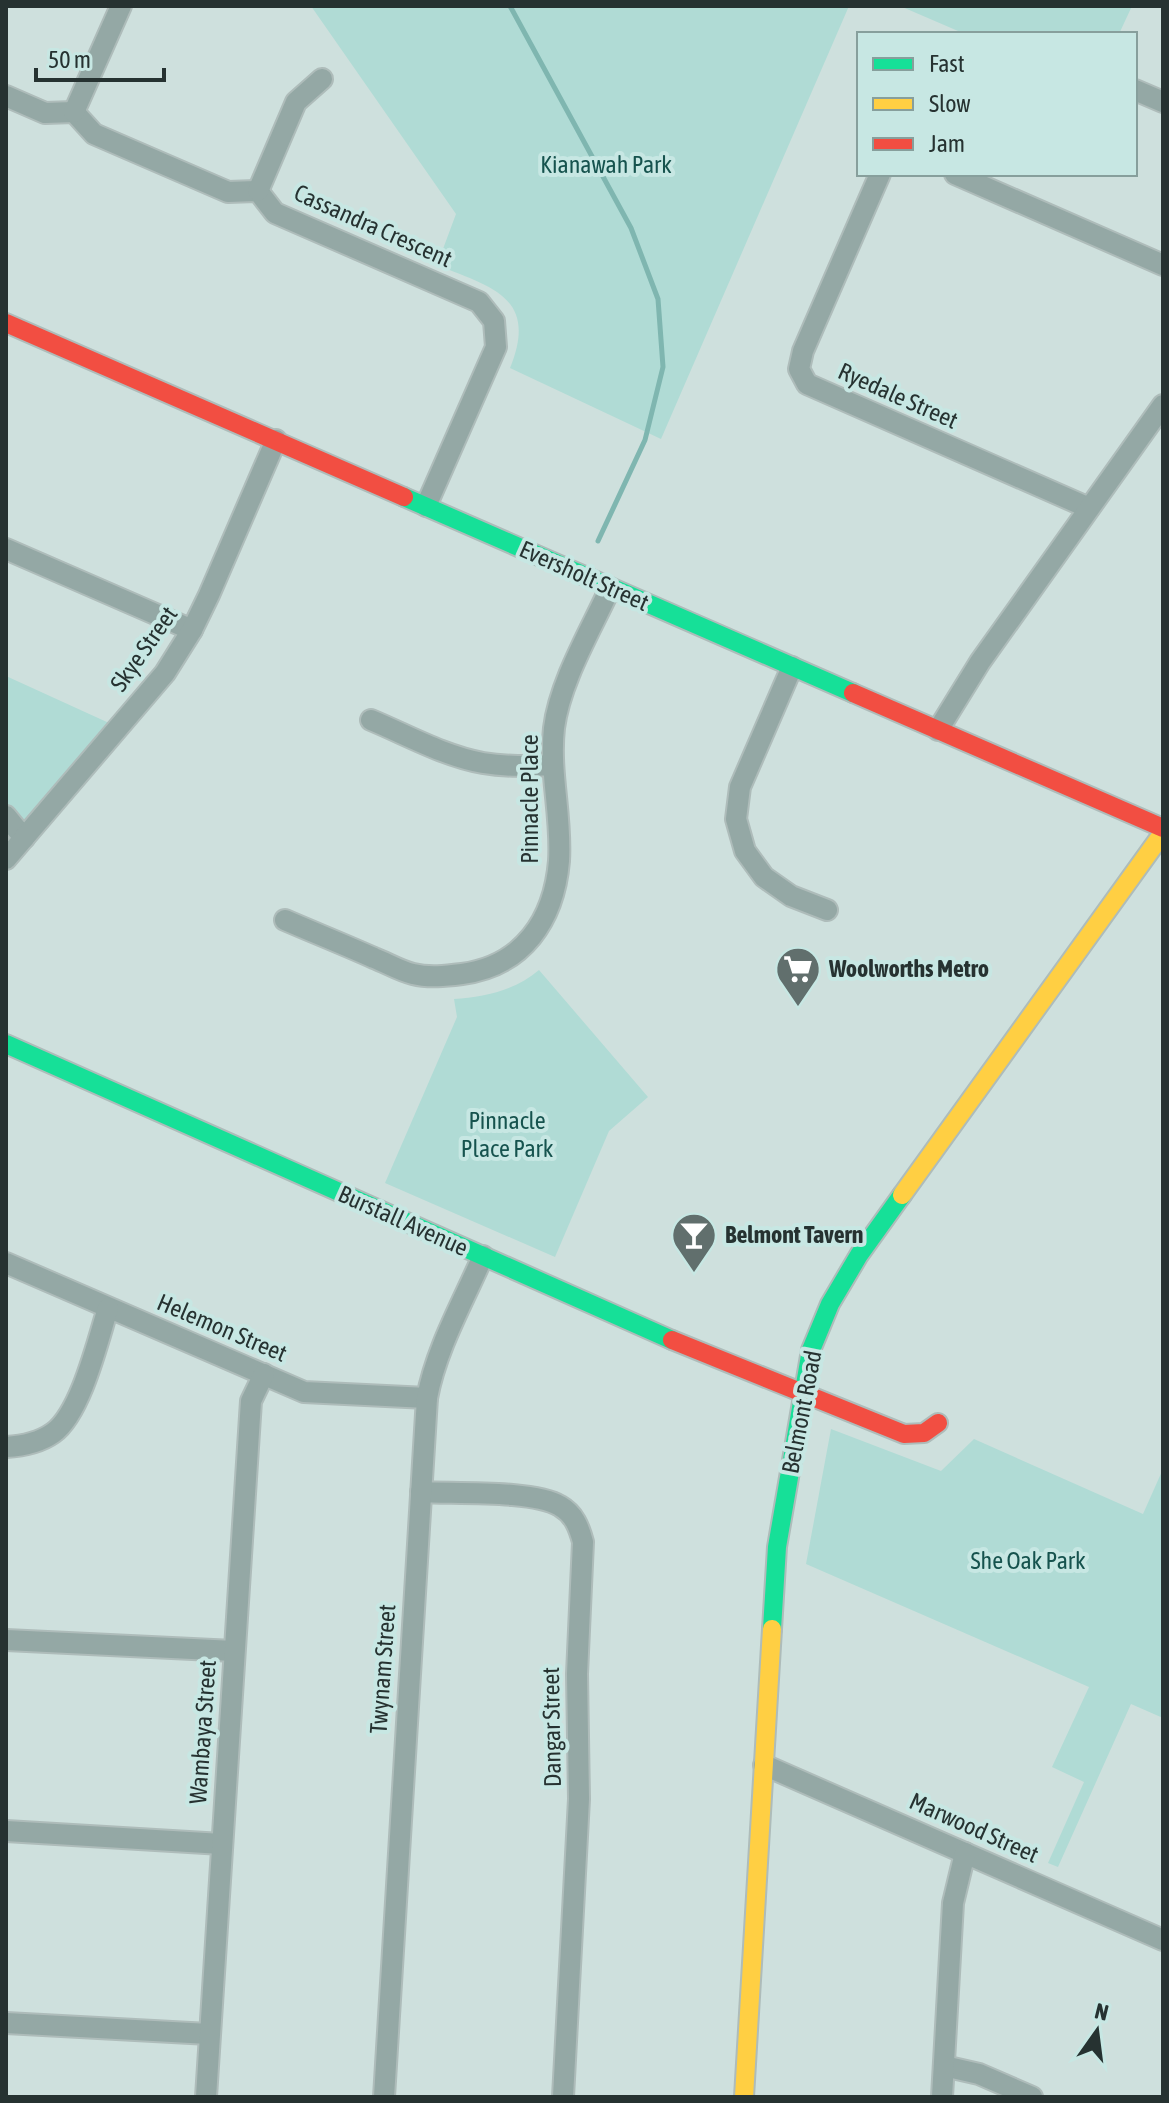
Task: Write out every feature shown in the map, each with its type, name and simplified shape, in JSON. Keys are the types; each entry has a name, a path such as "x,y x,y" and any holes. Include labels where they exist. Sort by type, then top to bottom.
{"street":[{"path":"6,96 45,113 74,112 121,6"},
{"path":"258,191 296,102 322,79"},
{"path":"1137,91 1163,102"},
{"name":"Cassandra Crescent","path":"74,112 94,134 228,192 258,191 275,213 479,302 494,321 496,347 426,506"},
{"name":"Ryedale Street","path":"879,176 803,351 799,369 807,384 1089,508"},
{"path":"960,176 1163,265"},
{"name":"Eversholt Street","path":"6,323 1163,831"},
{"path":"938,730 980,662 1163,405"},
{"name":"Skye Street","path":"6,859 165,673 192,630 276,440"},
{"path":"6,549 192,630"},
{"name":"Pinnacle Place","path":"285,920 412,974 440,977 496,966 522,949 537,931 550,903 559,862 552,765 554,726 562,695 610,588"},
{"path":"792,667 740,787 736,819 745,851 764,877 791,896 827,910"},
{"path":"371,720 451,754 481,763 552,765"},
{"path":"6,816 24,838"},
{"name":"Belmont Road","path":"744,2097 777,1547 811,1350 825,1315 859,1255 1163,831"},
{"name":"Burstall Avenue","path":"6,1044 660,1335 904,1434 924,1433 938,1423"},
{"name":"Twynam Street","path":"384,2097 427,1398 445,1342 483,1256"},
{"name":"Helemon Street","path":"6,1263 304,1392 427,1398"},
{"path":"6,1447 27,1445 54,1433 67,1418 82,1390 108,1308"},
{"name":"Wambaya Street","path":"206,2097 251,1401 264,1374"},
{"name":"Dangar Street","path":"421,1492 538,1497 560,1506 577,1522 583,1542 577,1674 579,1799 563,2097"},
{"path":"6,1640 234,1651"},
{"name":"Marwood Street","path":"764,1765 1163,1940"},
{"path":"6,1831 222,1844"},
{"path":"942,2097 953,1903 965,1853"},
{"path":"6,2023 209,2034"},
{"path":"944,2066 979,2074 1032,2097"}],"green space":[{"name":"Kianawah Park","path":"311,6 849,6 661,439 510,368 517,344 518,325 514,310 505,298 491,289 437,265 456,214"},
{"path":"900,6 1132,6 1120,32 960,32"},
{"path":"6,676 109,723 24,821 6,804"},
{"name":"Pinnacle Place Park","path":"539,970 648,1097 609,1131 555,1257 385,1183 457,1017 454,999 499,991 520,983"},
{"name":"She Oak Park","path":"831,1429 941,1471 974,1439 1143,1514 1163,1469 1163,1718 1131,1704 1058,1867 1048,1863 1084,1782 1052,1767 1089,1687 806,1564"}],"waterway":[{"path":"510,6 631,228 658,299 663,367 645,440 598,541"}],"traffic: fast":[{"path":"404,497 853,693"},
{"path":"6,1044 672,1340"},
{"path":"772,1629 777,1547 811,1350 830,1304 859,1255 902,1195"}],"traffic: slow":[{"path":"902,1195 1163,833"},
{"path":"744,2097 772,1629"}],"traffic: jam":[{"path":"6,323 404,497"},
{"path":"853,693 1163,828"},
{"path":"672,1340 904,1434 924,1433 938,1423"}],"place":[{"name":"Woolworths Metro","path":"798,1008"},
{"name":"Belmont Tavern","path":"694,1274"}]}
